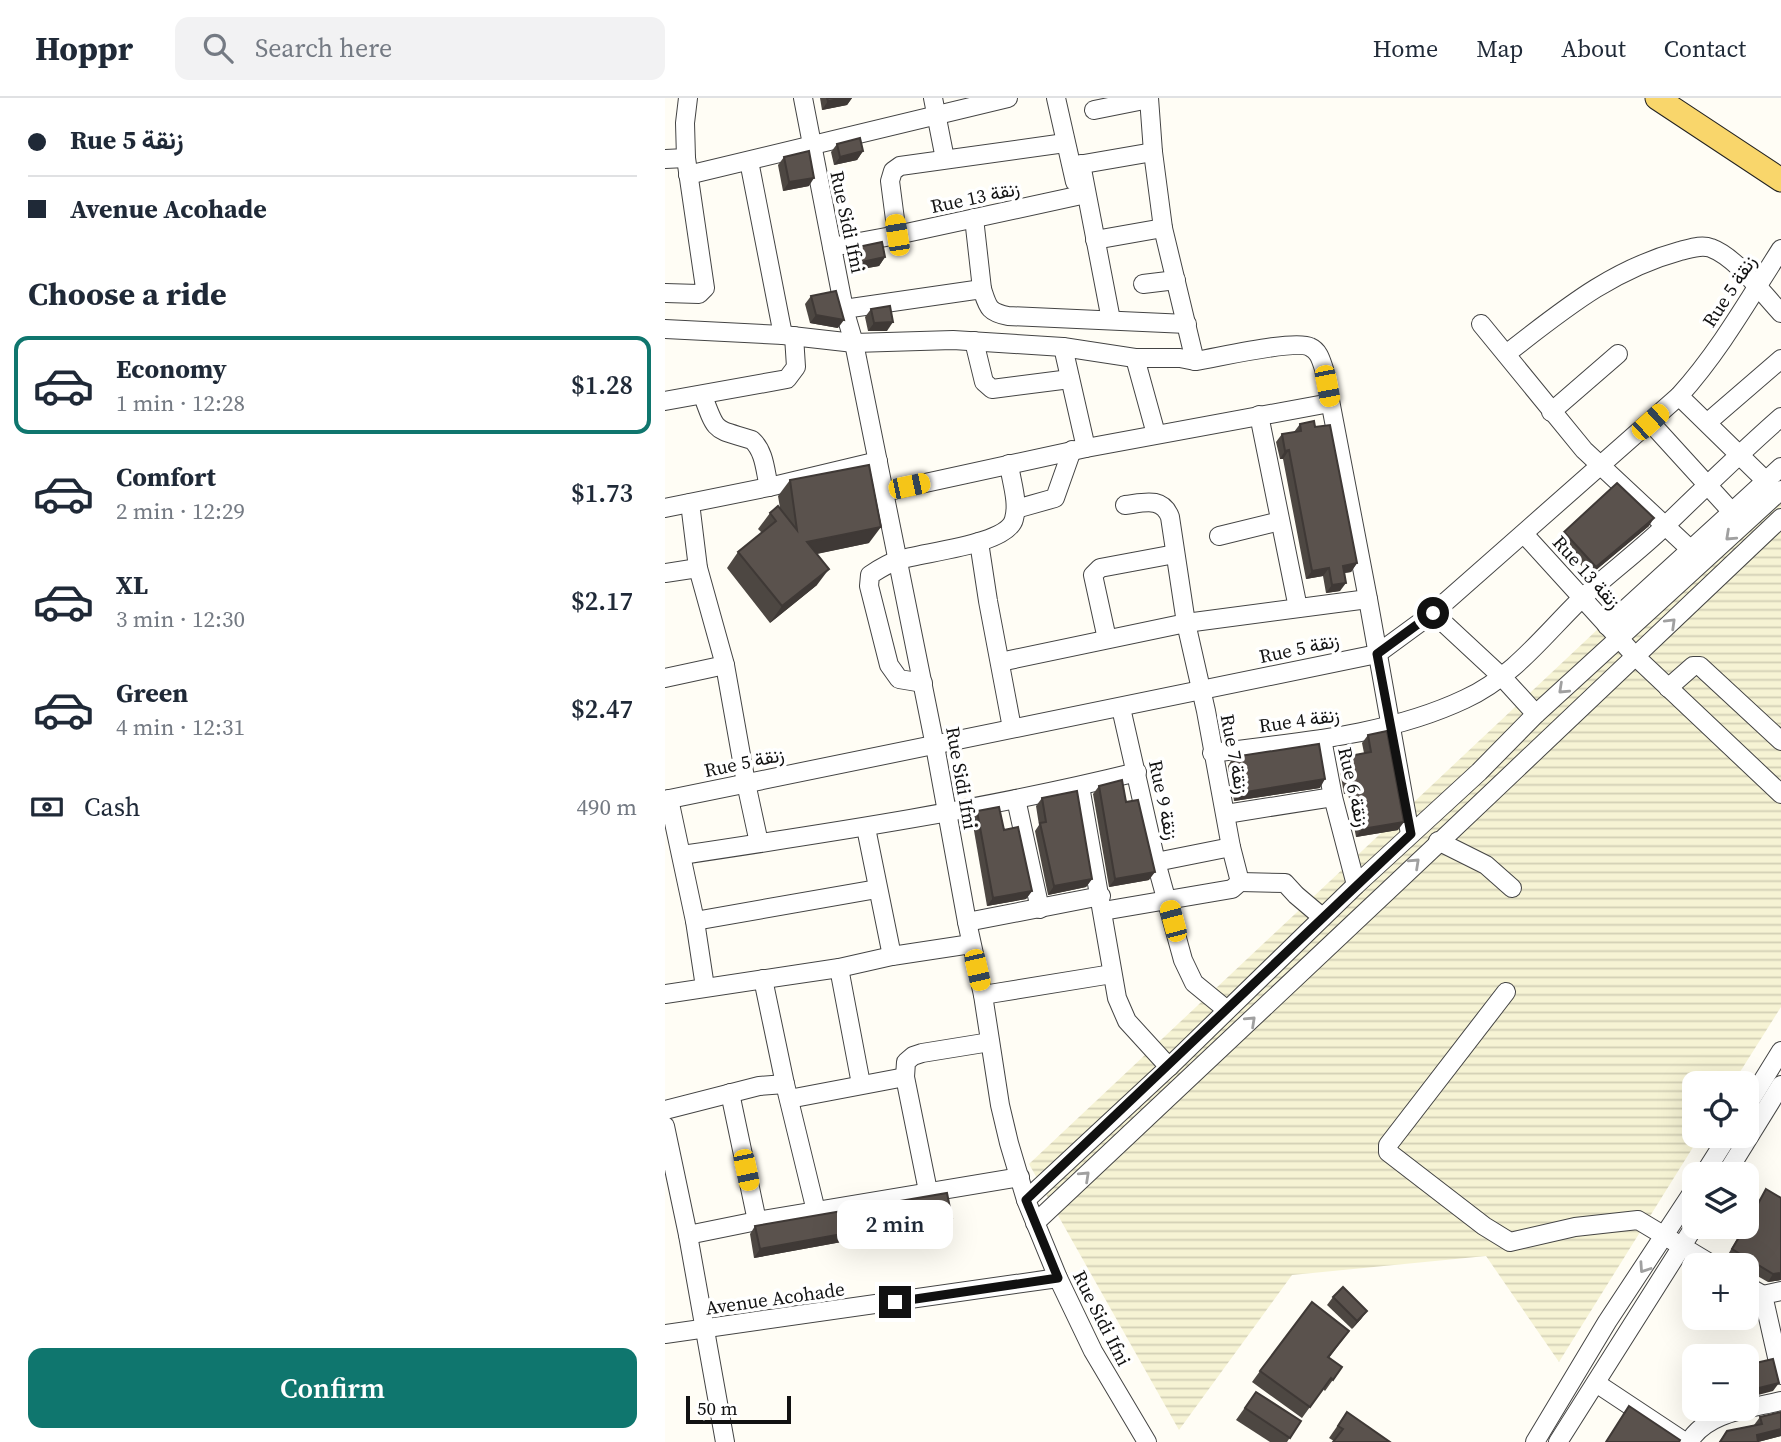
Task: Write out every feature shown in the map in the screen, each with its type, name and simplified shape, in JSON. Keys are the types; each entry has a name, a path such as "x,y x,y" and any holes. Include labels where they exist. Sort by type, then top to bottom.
{"main road":[{"path":"1657,98 1781,180"},
{"path":"1685,98 1781,161"}],"street":[{"path":"665,293 699,294 705,288 687,167 685,123 688,98"},
{"name":"Rue Sidi Ifni","path":"803,98 844,309 854,343 923,683 971,944 983,995 1000,1105 1026,1200 1058,1278 1093,1351 1147,1442"},
{"path":"933,98 945,159"},
{"path":"665,159 687,167 749,161 1008,98"},
{"path":"1056,98 1065,143 1076,165 1095,240 1111,320"},
{"path":"1094,110 1149,99 1163,228 1195,361"},
{"path":"897,235 890,181 893,171 900,166 1065,143"},
{"path":"1076,165 1153,152"},
{"path":"665,401 786,379 796,367 749,161"},
{"name":"Rue 13 زنقة","path":"832,247 1082,195"},
{"path":"974,218 982,289 988,308 996,314 1187,324"},
{"path":"1095,240 1163,228"},
{"path":"1506,354 1613,276 1661,256 1690,248 1704,246 1716,250 1736,266 1781,313"},
{"name":"Rue 5 زنقة","path":"667,800 1377,654 1433,613 1679,396 1708,361 1781,249"},
{"path":"1143,284 1176,280"},
{"path":"844,309 982,289"},
{"path":"1481,324 1551,412 1600,466 1690,549"},
{"path":"665,329 788,336 854,343 974,341 1063,347 1135,358 1180,358 1195,361 1291,344 1310,346 1321,359 1369,598 1411,834"},
{"path":"974,341 984,382 992,389 1070,379"},
{"path":"1016,509 1055,498 1079,449 1063,347"},
{"path":"1551,412 1618,355"},
{"path":"1135,358 1156,435"},
{"path":"1708,422 1781,359"},
{"path":"703,396 713,424 719,431 756,443 761,450 769,487"},
{"path":"1679,396 1773,486"},
{"path":"884,492 1079,449 1330,403"},
{"path":"1259,415 1298,608"},
{"name":"Rue 4 زنقة","path":"1212,753 1322,739 1391,726 1465,699 1503,678 1582,599 1781,417"},
{"path":"1650,422 1732,512"},
{"path":"665,508 878,461"},
{"path":"923,683 899,679 893,671 869,586 870,575 898,560 997,536 1012,524 1016,509 1009,464"},
{"path":"1613,632 1773,486 1781,467"},
{"path":"1026,1200 1169,1067 1322,917 1479,772 1690,549 1732,512 1773,486"},
{"name":"Rue 7 زنقة","path":"1125,505 1152,502 1165,507 1170,517 1186,623 1226,814 1236,886"},
{"path":"690,503 698,568 725,664 759,843"},
{"path":"1035,1223 1291,984 1438,841 1781,518"},
{"path":"1219,536 1280,522"},
{"name":"Rue 13 زنقة","path":"1524,534 1636,657 1779,789"},
{"path":"979,542 1012,728"},
{"path":"1107,639 1093,586 1093,575 1100,568 1175,554"},
{"path":"665,573 698,568"},
{"path":"1000,662 1186,623 1369,598"},
{"path":"1433,613 1503,678 1536,714"},
{"path":"665,678 725,664"},
{"path":"1668,688 1693,666 1700,666 1781,741"},
{"name":"Rue 9 زنقة","path":"1121,708 1167,901"},
{"name":"Rue 6 زنقة","path":"1322,739 1333,797 1356,885"},
{"path":"682,855 866,828 1080,786 1137,772"},
{"path":"1080,786 1117,998 1127,1021 1169,1067"},
{"path":"1226,814 1333,797"},
{"path":"1016,799 1040,909"},
{"path":"667,800 682,855 705,987"},
{"path":"866,828 892,957"},
{"path":"1438,841 1486,865 1512,888"},
{"path":"1156,862 1231,846"},
{"path":"967,922 1040,909 1167,901 1236,886 1285,883 1322,917"},
{"path":"695,921 877,888"},
{"path":"1167,901 1188,973 1200,989 1227,1010"},
{"path":"665,994 839,968 971,944"},
{"path":"839,968 861,1084"},
{"path":"983,995 1112,974"},
{"path":"763,979 816,1211"},
{"path":"1506,992 1388,1145 1388,1152 1484,1226 1510,1242 1575,1227 1639,1220 1692,1253"},
{"path":"929,1191 905,1077 906,1062 913,1056 989,1042"},
{"path":"1759,1087 1781,1051"},
{"path":"665,1110 759,1086 787,1092 905,1077"},
{"path":"1733,1162 1781,1085"},
{"path":"730,1093 757,1221"},
{"path":"665,1126 688,1235 725,1442"},
{"path":"688,1235 1020,1177"},
{"path":"1535,1442 1607,1322 1682,1209"},
{"path":"1558,1442 1687,1239"},
{"name":"Avenue Acohade","path":"665,1334 1058,1278"},
{"path":"1759,1293 1763,1295 1781,1291"},
{"path":"1763,1295 1781,1375"},
{"path":"1596,1382 1687,1442 1695,1431 1706,1423 1781,1401"}],"shaded area":[{"path":"1781,457 1781,1007 1741,1071 1682,1071 1682,1148 1693,1148 1559,1362 1486,1256 1292,1275 1179,1430 1029,1164"}],"building":[{"path":"860,138 863,151 840,157 837,144"},
{"path":"809,151 814,178 789,182 784,157"},
{"path":"882,242 885,257 862,262 858,247"},
{"path":"836,291 844,320 816,315 811,296"},
{"path":"890,306 893,322 874,323 871,309"},
{"path":"1314,421 1315,427 1330,425 1357,563 1343,566 1346,583 1332,585 1329,568 1312,571 1289,450 1285,451 1282,434 1301,431 1300,424"},
{"path":"869,465 881,527 807,542 829,569 782,606 738,552 776,521 770,513 778,506 797,530 790,480"},
{"path":"1617,483 1654,518 1596,567 1564,532"},
{"path":"1387,731 1404,822 1362,829 1354,785 1350,786 1344,757 1371,752 1368,735"},
{"path":"1319,744 1325,779 1240,793 1233,757"},
{"path":"1122,780 1126,802 1138,800 1155,872 1115,879 1099,786"},
{"path":"1077,791 1092,879 1054,886 1040,823 1046,822 1042,798"},
{"path":"999,807 1004,830 1018,827 1032,891 993,898 977,811"},
{"path":"1766,1189 1781,1198 1781,1273 1773,1274 1759,1265 1759,1253 1739,1253 1732,1249 1738,1239 1759,1239 1759,1202"},
{"path":"947,1193 952,1218 890,1229 860,1210 864,1230 760,1249 755,1226"},
{"path":"1343,1287 1367,1311 1357,1321 1333,1297"},
{"path":"1312,1302 1349,1331 1328,1357 1342,1367 1310,1407 1260,1371"},
{"path":"1773,1359 1779,1383 1759,1388 1759,1362"},
{"path":"1256,1392 1301,1421 1290,1438 1245,1408"},
{"path":"1629,1406 1680,1440 1679,1442 1606,1442"},
{"path":"1347,1412 1390,1442 1333,1442 1343,1429 1338,1426"},
{"path":"1781,1412 1781,1429 1757,1435 1758,1442 1720,1442 1727,1431 1762,1424 1760,1417"}],"route":[{"path":"895,1302 1058,1278 1026,1200 1169,1067 1411,834 1377,654 1433,613"}]}
